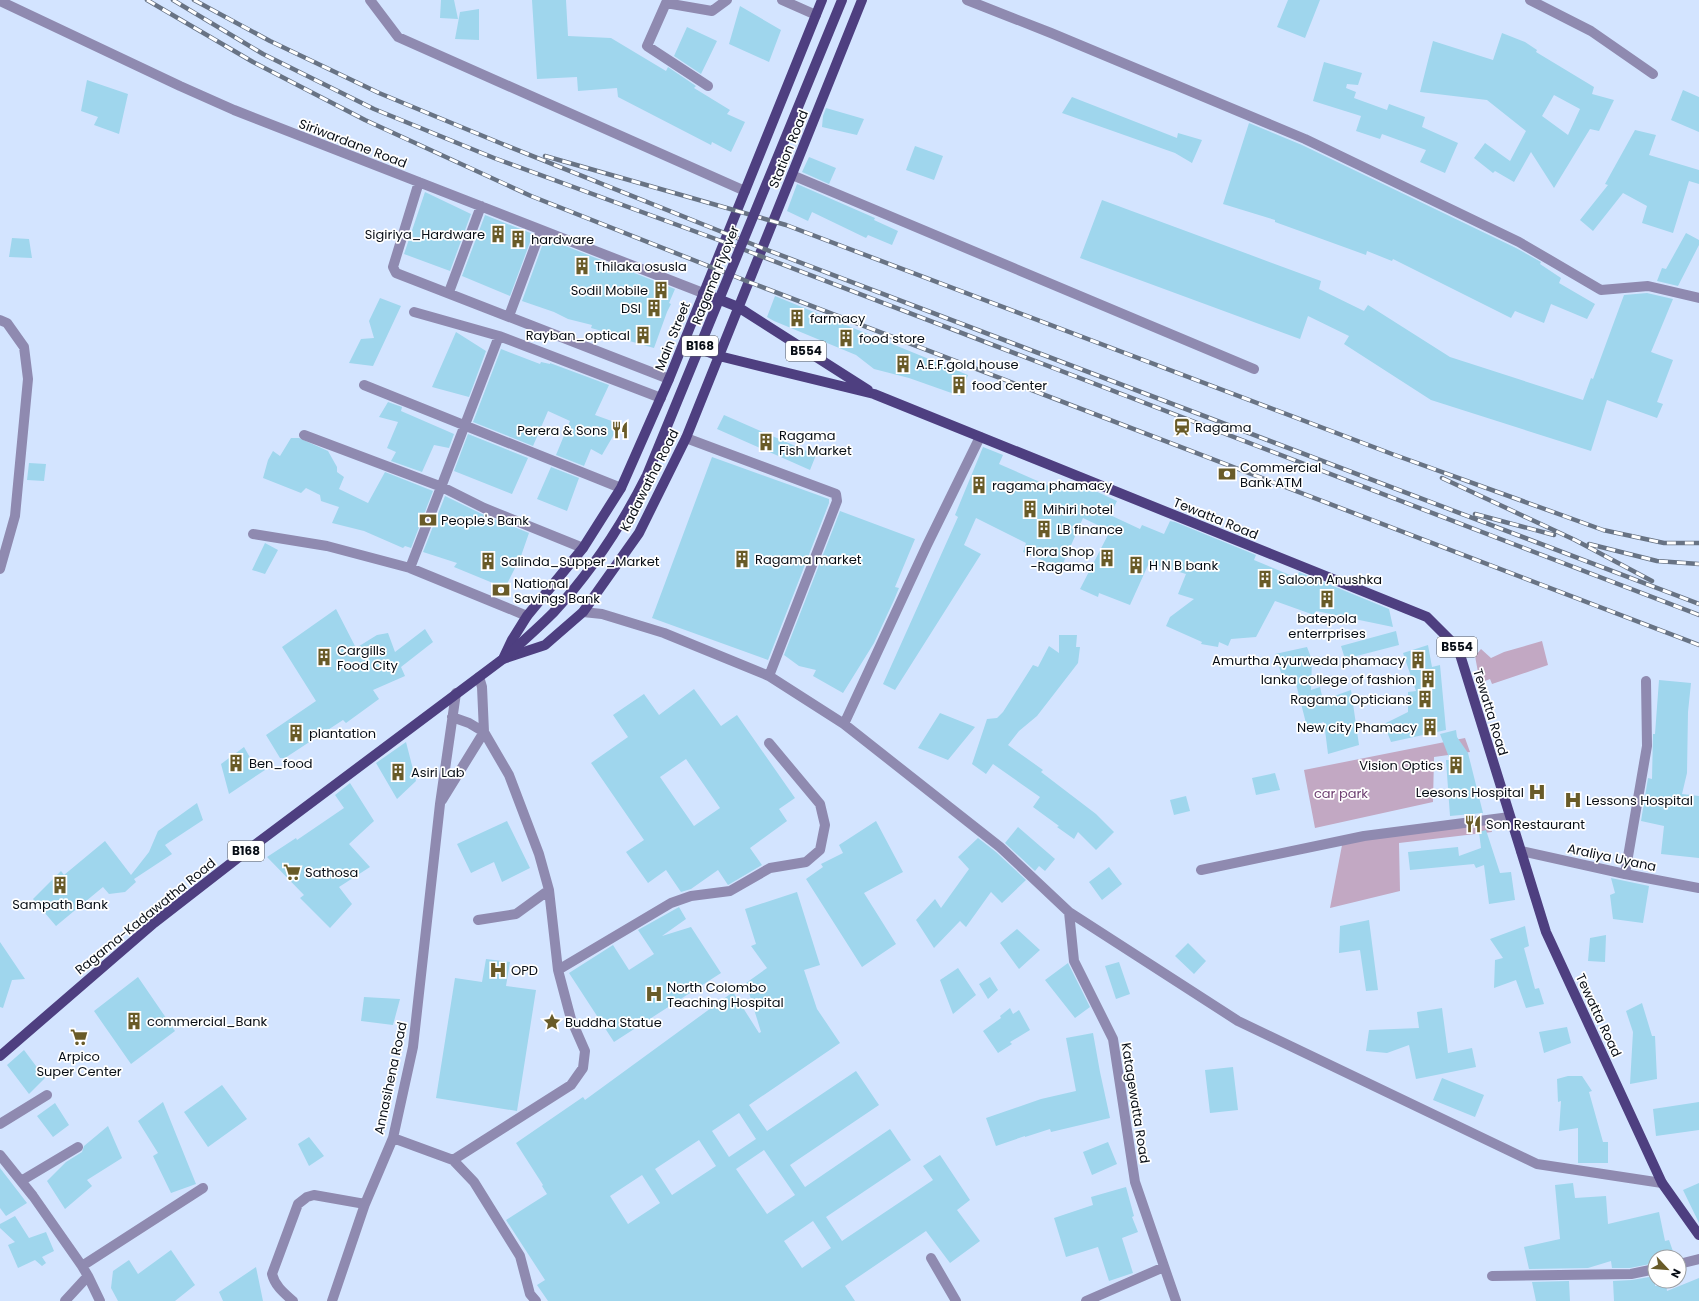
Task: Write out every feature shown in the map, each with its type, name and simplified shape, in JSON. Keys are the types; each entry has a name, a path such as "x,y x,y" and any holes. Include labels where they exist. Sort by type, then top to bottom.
{"main road":[{"name":"Main Street","path":"503,658 527,616 583,548 621,488 684,343 822,0"},
{"name":"Ragama Flyover","path":"503,658 542,624 581,580 610,542 638,494 842,0"},
{"name":"Station Road","path":"738,307 862,0"},
{"name":"Tewatta Road","path":"704,293 738,307 874,394"},
{"name":"Kadawatha Road","path":"503,658 545,645 583,612 639,533 686,438 738,307"},
{"name":"Tewatta Road","path":"684,343 719,356 874,394 1427,616 1458,648 1546,932 1662,1183 1699,1235"},
{"name":"Ragama-Kadawatha Road","path":"0,1056 154,923 503,658"}],"street":[{"path":"370,0 398,37 745,191"},
{"path":"708,86 647,46 666,3 712,11 727,0"},
{"path":"782,0 816,15"},
{"path":"966,0 1051,33 1305,139 1519,242 1601,290 1648,286 1699,298"},
{"path":"1530,0 1591,31 1653,74"},
{"name":"Siriwardane Road","path":"0,1 234,110 704,293"},
{"path":"792,175 1254,369"},
{"path":"419,182 393,267 396,272 669,379"},
{"path":"449,292 481,206"},
{"path":"509,316 541,230"},
{"path":"414,312 499,336 661,398"},
{"path":"0,320 7,323 24,347 28,378 15,516 0,569"},
{"path":"410,568 499,336"},
{"path":"364,385 621,488"},
{"path":"304,435 442,486 484,508 583,548"},
{"path":"844,724 926,545 980,437"},
{"path":"686,438 836,494 837,501 769,676"},
{"path":"253,534 327,546 410,568 527,616"},
{"path":"583,612 602,614 664,633 769,676 844,724 1000,847 1069,912 1238,1021 1537,1164 1662,1183"},
{"path":"479,677 482,687 484,732"},
{"path":"1625,874 1647,746 1646,681"},
{"name":"Annasihena Road","path":"332,1301 365,1204 393,1138 413,1047 440,804 456,693"},
{"path":"452,717 469,723 484,732 500,757 515,789 539,854 549,890 558,970 571,1019 585,1051 583,1068 571,1084 453,1160"},
{"name":"Annasihena Road","path":"440,804 484,732"},
{"path":"558,970 671,903 691,896 730,891 770,868 806,862 820,850 825,825 820,804 769,743"},
{"path":"1201,870 1364,836 1510,817"},
{"name":"Araliya Uyana","path":"1521,851 1625,874 1699,888"},
{"path":"478,920 516,914 549,890"},
{"name":"Katagewatta Road","path":"1069,912 1074,961 1113,1039 1135,1182 1176,1301"},
{"path":"0,1124 47,1094"},
{"path":"393,1138 453,1160 474,1182 520,1256 530,1294 536,1301"},
{"path":"21,1181 78,1147"},
{"path":"0,1155 21,1181 82,1266 100,1301"},
{"path":"82,1266 203,1188"},
{"path":"293,1301 278,1288 272,1274 298,1204 306,1197 314,1195 365,1204"},
{"path":"931,1258 956,1301"},
{"path":"1687,1262 1699,1259"},
{"path":"1086,1301 1164,1267"},
{"path":"1492,1276 1631,1274 1647,1271"},
{"path":"65,1301 88,1276"}],"green space":[{"path":"1542,641 1548,665 1492,684 1490,679 1480,683 1475,656 1481,649 1491,658 1504,652"},
{"name":"car park","path":"1465,738 1470,752 1434,757 1433,802 1315,828 1304,770"},
{"name":"car park","path":"1490,823 1492,832 1399,843 1400,891 1330,908 1343,840"}],"building":[{"path":"441,0 454,0 458,19 440,18"},
{"path":"532,0 566,0 568,36 611,38 666,71 668,67 696,86 694,88 730,110 727,114 745,122 731,152 712,142 711,145 618,97 617,88 578,91 577,77 537,79"},
{"path":"1288,0 1320,0 1305,38 1277,27"},
{"path":"740,6 781,30 769,62 729,44"},
{"path":"479,9 479,40 455,39 460,12"},
{"path":"687,27 717,41 701,74 674,56"},
{"path":"1502,33 1525,42 1537,50 1536,52 1594,87 1592,94 1614,100 1599,131 1590,129 1554,188 1531,152 1514,182 1495,171 1493,173 1474,158 1485,143 1510,161 1526,131 1487,100 1420,92 1433,41 1493,60","holes":["1554,95 1580,109 1568,135 1542,116"]},
{"path":"1324,62 1362,73 1358,85 1347,84 1346,88 1356,92 1354,98 1387,110 1389,104 1425,117 1422,127 1458,143 1445,173 1420,162 1426,150 1382,134 1380,139 1356,131 1361,116 1313,101"},
{"path":"87,80 128,94 119,134 94,125 98,117 81,111"},
{"path":"1683,90 1699,97 1699,132 1671,120"},
{"path":"1072,97 1177,138 1178,133 1202,140 1192,163 1175,153 1062,113"},
{"path":"826,108 864,119 857,135 822,127 823,116"},
{"path":"1249,123 1302,145 1516,248 1541,262 1540,264 1561,278 1559,283 1595,304 1587,319 1551,304 1544,323 1515,311 1511,318 1393,259 1392,261 1367,251 1366,255 1275,222 1275,220 1223,204"},
{"path":"1635,130 1656,135 1649,155 1699,170 1699,184 1689,181 1673,233 1642,223 1647,206 1623,193 1593,231 1580,220 1608,185 1605,184"},
{"path":"915,146 943,156 934,180 906,170"},
{"path":"809,157 836,168 829,184 802,172"},
{"path":"797,184 875,218 874,220 898,231 892,245 868,235 866,238 812,212 808,221 787,211"},
{"path":"425,192 471,214 450,271 404,254"},
{"path":"1102,200 1321,281 1319,289 1364,311 1368,305 1450,357 1583,400 1591,378 1593,379 1624,295 1647,293 1673,299 1651,352 1673,360 1657,402 1663,404 1657,418 1607,400 1591,451 1431,400 1344,344 1349,336 1308,316 1300,339 1080,258"},
{"path":"485,215 533,234 510,296 462,276"},
{"path":"1686,233 1699,240 1699,245 1678,286 1657,281 1662,268 1666,269"},
{"path":"12,238 29,239 32,258 9,257"},
{"path":"545,238 675,289 669,303 671,304 654,348 626,340 627,338 591,328 592,325 568,319 554,312 522,301"},
{"path":"775,296 968,375 960,396 909,378 874,369 856,355 774,321 767,317"},
{"path":"380,298 401,306 373,366 349,363 361,339 374,338 369,321"},
{"path":"456,332 486,351 469,397 432,387"},
{"path":"501,349 540,364 541,362 550,363 609,385 595,415 620,424 602,455 591,449 584,466 556,455 570,421 548,411 533,446 473,422"},
{"path":"388,402 402,407 401,411 454,434 449,448 434,445 422,472 391,461 396,452 387,448 398,422 379,417"},
{"name":"Ragama Fish Market","path":"724,415 816,455 810,470 717,429"},
{"path":"468,434 528,458 512,494 454,471"},
{"path":"291,438 299,438 328,451 337,467 337,472 344,477 339,489 368,503 385,472 433,491 411,548 405,546 403,548 364,531 332,523 339,507 321,501 320,495 306,488 301,493 263,478 268,460 273,451 280,456"},
{"path":"983,447 1003,455 999,464 1058,490 1061,484 1073,488 1074,485 1089,488 1117,501 1110,515 1140,529 1142,525 1164,534 1170,521 1175,522 1256,555 1254,560 1297,578 1299,572 1389,609 1393,627 1316,611 1314,615 1275,601 1256,637 1231,639 1228,646 1219,642 1218,647 1201,644 1202,642 1166,626 1170,617 1194,599 1178,594 1186,574 1149,563 1130,605 1099,593 1098,597 1080,589 1110,531 1083,518 1061,568 1023,552 1026,543 976,518 964,545 981,554 895,690 883,684 958,517 955,515"},
{"name":"Ragama market","path":"712,457 829,499 829,503 768,660 652,618"},
{"path":"29,463 46,464 44,481 27,480"},
{"path":"551,467 579,478 567,511 537,499"},
{"path":"445,496 482,514 529,533 521,556 505,588 454,567 457,563 423,552"},
{"path":"840,511 915,539 895,587 899,588 874,643 843,693 813,676 816,670 799,666 784,655"},
{"path":"265,543 278,550 265,574 252,570"},
{"path":"336,609 356,648 377,635 388,633 395,652 425,629 433,642 401,667 405,676 373,690 379,699 346,723 343,720 285,758 280,758 266,735 316,701 282,647"},
{"path":"1396,631 1399,645 1345,659 1341,646"},
{"path":"1059,635 1077,635 1076,647 1080,647 1078,663 1037,716 1019,731 1008,745 1043,770 1041,772 1096,814 1114,832 1096,850 1078,832 1074,839 1033,807 1040,797 993,764 986,774 972,764 987,719 997,718 1003,712 1033,665 1038,667 1049,646 1059,653"},
{"path":"1428,645 1432,667 1440,665 1446,730 1391,742 1384,724 1408,712 1408,692 1416,691 1403,653"},
{"path":"1307,647 1312,660 1311,690 1320,687 1323,700 1351,690 1359,745 1328,754 1324,722 1307,727 1295,680 1284,682 1275,654"},
{"path":"1659,680 1691,683 1688,712 1687,773 1682,794 1699,796 1699,858 1661,854 1664,826 1641,821 1648,778 1652,779 1653,734 1655,734"},
{"path":"694,689 721,726 737,715 795,798 779,809 787,821 750,848 762,865 728,885 718,870 691,889 681,892 666,870 648,883 626,852 644,840 591,763 628,737 613,715 644,694 659,715","holes":["686,759 720,808 694,826 660,777"]},
{"path":"940,713 975,727 948,760 918,748"},
{"path":"1456,730 1457,737 1468,753 1483,813 1450,816 1446,760 1450,760 1440,734"},
{"name":"Asiri Lab","path":"406,742 416,781 397,799 376,763"},
{"path":"244,747 252,761 265,770 229,794 221,764"},
{"path":"1275,773 1280,790 1256,795 1252,778"},
{"path":"350,783 374,821 349,844 370,867 339,887 352,904 330,928 300,898 304,895 267,857 296,838 297,840 344,808 335,795"},
{"path":"1186,796 1190,811 1174,815 1170,800"},
{"path":"197,803 203,820 165,845 172,854 134,879 136,882 125,892 109,894 103,887 56,926 33,899 61,871 64,875 105,841 131,875 149,852 158,831"},
{"path":"507,821 530,868 502,882 494,862 471,873 457,844"},
{"path":"876,821 903,872 864,893 896,944 862,967 806,879 823,867 821,864 843,853 839,845"},
{"path":"1018,827 1055,859 1045,871 1039,866 1035,871 1005,843"},
{"path":"1486,830 1500,873 1511,872 1515,900 1489,904 1484,865 1476,868 1474,864 1410,870 1408,852 1458,847 1459,856 1481,848 1479,832"},
{"path":"978,838 996,852 1026,880 1002,903 991,892 966,927 960,921 934,948 916,920 935,899 941,908 969,869 958,857"},
{"path":"1109,867 1122,884 1102,900 1089,882"},
{"path":"1611,878 1649,886 1643,923 1613,919 1610,895 1615,893"},
{"path":"797,892 820,965 804,970 817,1009 840,1043 749,1105 767,1131 856,1071 879,1105 790,1165 805,1187 890,1129 911,1160 826,1217 842,1241 933,1180 923,1166 940,1155 970,1200 957,1210 980,1241 950,1263 926,1231 845,1286 855,1301 548,1301 537,1285 545,1280 506,1220 547,1194 542,1186 543,1185 516,1143 583,1097 585,1100 733,992 759,1033 761,1032 746,983 767,968 751,946 756,944 745,909","holes":["739,1113 756,1139 729,1157 712,1131","699,1140 716,1166 672,1195 655,1169","764,1150 795,1195 767,1214 736,1169","642,1175 660,1203 628,1224 610,1196","813,1221 831,1248 802,1268 784,1241"]},
{"path":"679,907 686,919 662,936 691,927 721,973 614,1042 569,973 613,945 629,970 654,954 638,930"},
{"path":"1369,920 1378,990 1366,991 1360,950 1339,953 1340,926"},
{"path":"1525,926 1529,946 1524,948 1535,989 1539,988 1544,1004 1526,1008 1516,980 1494,988 1495,960 1503,958 1490,939"},
{"path":"1017,929 1040,950 1019,969 1000,943"},
{"path":"1606,935 1605,962 1588,961 1590,938"},
{"path":"0,942 25,979 12,980 3,1008 0,1007"},
{"path":"1188,943 1206,961 1194,974 1175,956"},
{"path":"486,959 510,962 506,986 536,990 517,1111 436,1098 455,978 482,982"},
{"path":"1119,962 1130,994 1116,999 1105,966"},
{"path":"1068,963 1090,1007 1075,1018 1045,980"},
{"path":"958,968 976,995 953,1014 940,980"},
{"name":"commercial_Bank","path":"138,977 175,1031 131,1064 94,1011"},
{"path":"990,977 998,990 988,999 979,984"},
{"path":"364,997 400,999 393,1025 361,1021"},
{"path":"1642,1003 1652,1036 1655,1036 1657,1079 1630,1084 1633,1032 1626,1011"},
{"path":"1010,1008 1013,1014 1019,1010 1030,1030 1010,1042 1012,1044 998,1053 983,1031 1001,1018 1000,1016"},
{"path":"1442,1008 1448,1053 1472,1048 1476,1067 1416,1079 1409,1045 1387,1053 1366,1051 1369,1030 1419,1028 1417,1012"},
{"path":"1567,1027 1571,1043 1544,1053 1539,1032"},
{"path":"1093,1033 1110,1118 1051,1132 1050,1129 996,1146 986,1118 1041,1099 1076,1091 1066,1038"},
{"path":"24,1050 45,1078 29,1094 7,1065"},
{"path":"1233,1067 1238,1110 1210,1113 1205,1070"},
{"path":"1568,1076 1582,1076 1592,1091 1589,1092 1603,1142 1608,1142 1608,1163 1578,1163 1578,1128 1559,1131 1561,1101 1558,1102 1557,1079"},
{"path":"1442,1078 1484,1095 1475,1117 1433,1100"},
{"path":"222,1085 247,1119 208,1147 184,1112"},
{"path":"163,1102 196,1184 171,1193 153,1156 158,1153 138,1121"},
{"path":"1699,1102 1699,1130 1656,1136 1653,1109"},
{"path":"55,1103 69,1125 53,1137 37,1116"},
{"path":"108,1126 122,1158 87,1180 92,1186 65,1209 47,1181 66,1162 82,1152 84,1146"},
{"path":"309,1137 324,1156 309,1166 298,1144"},
{"path":"1108,1142 1117,1164 1092,1175 1083,1152"},
{"path":"0,1168 27,1203 6,1216 0,1208"},
{"path":"1573,1183 1575,1198 1606,1196 1608,1224 1659,1212 1665,1241 1669,1240 1672,1249 1647,1249 1647,1265 1630,1268 1612,1268 1611,1261 1588,1268 1529,1269 1524,1247 1560,1239 1555,1185"},
{"path":"1699,1183 1699,1223 1683,1190"},
{"path":"1126,1187 1134,1216 1132,1217 1138,1232 1122,1238 1133,1273 1109,1281 1098,1247 1066,1257 1054,1218 1093,1205 1091,1197"},
{"path":"15,1216 29,1238 46,1232 54,1251 42,1257 46,1263 42,1266 35,1260 18,1268 8,1245 15,1242 0,1228 0,1224"},
{"path":"171,1250 195,1285 175,1301 118,1301 111,1288 113,1271 129,1260 138,1274"},
{"path":"256,1267 263,1301 223,1301 219,1292"},
{"path":"1647,1277 1647,1289 1667,1289 1667,1291 1672,1289 1687,1289 1687,1283 1699,1278 1699,1301 1614,1301 1613,1281"},
{"path":"1569,1281 1570,1301 1536,1301 1532,1282"}],"railway":[{"path":"147,0 253,62 365,120 531,196 749,282 1699,645"},
{"path":"173,0 263,54 374,109 494,158 724,242 1699,615"},
{"path":"194,0 270,41 379,93 500,143 762,248 1699,604"},
{"path":"545,156 786,225 1392,454 1603,530 1664,543 1699,543"},
{"path":"1442,478 1575,540 1652,581"},
{"path":"1475,514 1554,535"},
{"path":"1589,544 1657,561 1699,564"}],"place":[{"name":"Sigiriya_Hardware","path":"498,234"},
{"name":"hardware","path":"518,239"},
{"name":"Thilaka osusla","path":"582,266"},
{"name":"Sodil Mobile","path":"661,290"},
{"name":"DSI","path":"654,308"},
{"name":"farmacy","path":"797,318"},
{"name":"Rayban_optical","path":"643,335"},
{"name":"food store","path":"846,338"},
{"name":"A.E.F.gold house","path":"903,364"},
{"name":"food center","path":"959,385"},
{"name":"Ragama","path":"1182,427"},
{"name":"Perera & Sons","path":"620,430"},
{"name":"Ragama Fish Market","path":"766,442"},
{"name":"Commercial Bank ATM","path":"1227,474"},
{"name":"ragama phamacy","path":"979,485"},
{"name":"Mihiri hotel","path":"1030,509"},
{"name":"People's Bank","path":"428,520"},
{"name":"LB finance","path":"1044,529"},
{"name":"Flora Shop -Ragama","path":"1107,558"},
{"name":"Ragama market","path":"742,559"},
{"name":"Salinda_Supper_Market","path":"488,561"},
{"name":"H N B bank","path":"1136,565"},
{"name":"Saloon Anushka","path":"1265,579"},
{"name":"National Savings Bank","path":"501,590"},
{"name":"batepola enterrprises","path":"1327,599"},
{"name":"Cargills Food City","path":"324,657"},
{"name":"Amurtha Ayurweda phamacy","path":"1418,660"},
{"name":"lanka college of fashion","path":"1428,679"},
{"name":"Ragama Opticians","path":"1425,699"},
{"name":"New city Phamacy","path":"1430,727"},
{"name":"plantation","path":"296,733"},
{"name":"Ben_food","path":"236,763"},
{"name":"Vision Optics","path":"1456,765"},
{"name":"Asiri Lab","path":"398,772"},
{"name":"Leesons Hospital","path":"1537,792"},
{"name":"Lessons Hospital","path":"1573,800"},
{"name":"Son Restaurant","path":"1473,824"},
{"name":"Sathosa","path":"292,872"},
{"name":"Sampath Bank","path":"60,885"},
{"name":"OPD","path":"498,970"},
{"name":"North Colombo Teaching Hospital","path":"654,994"},
{"name":"commercial_Bank","path":"134,1021"},
{"name":"Buddha Statue","path":"552,1022"},
{"name":"Arpico Super Center","path":"79,1037"}]}
